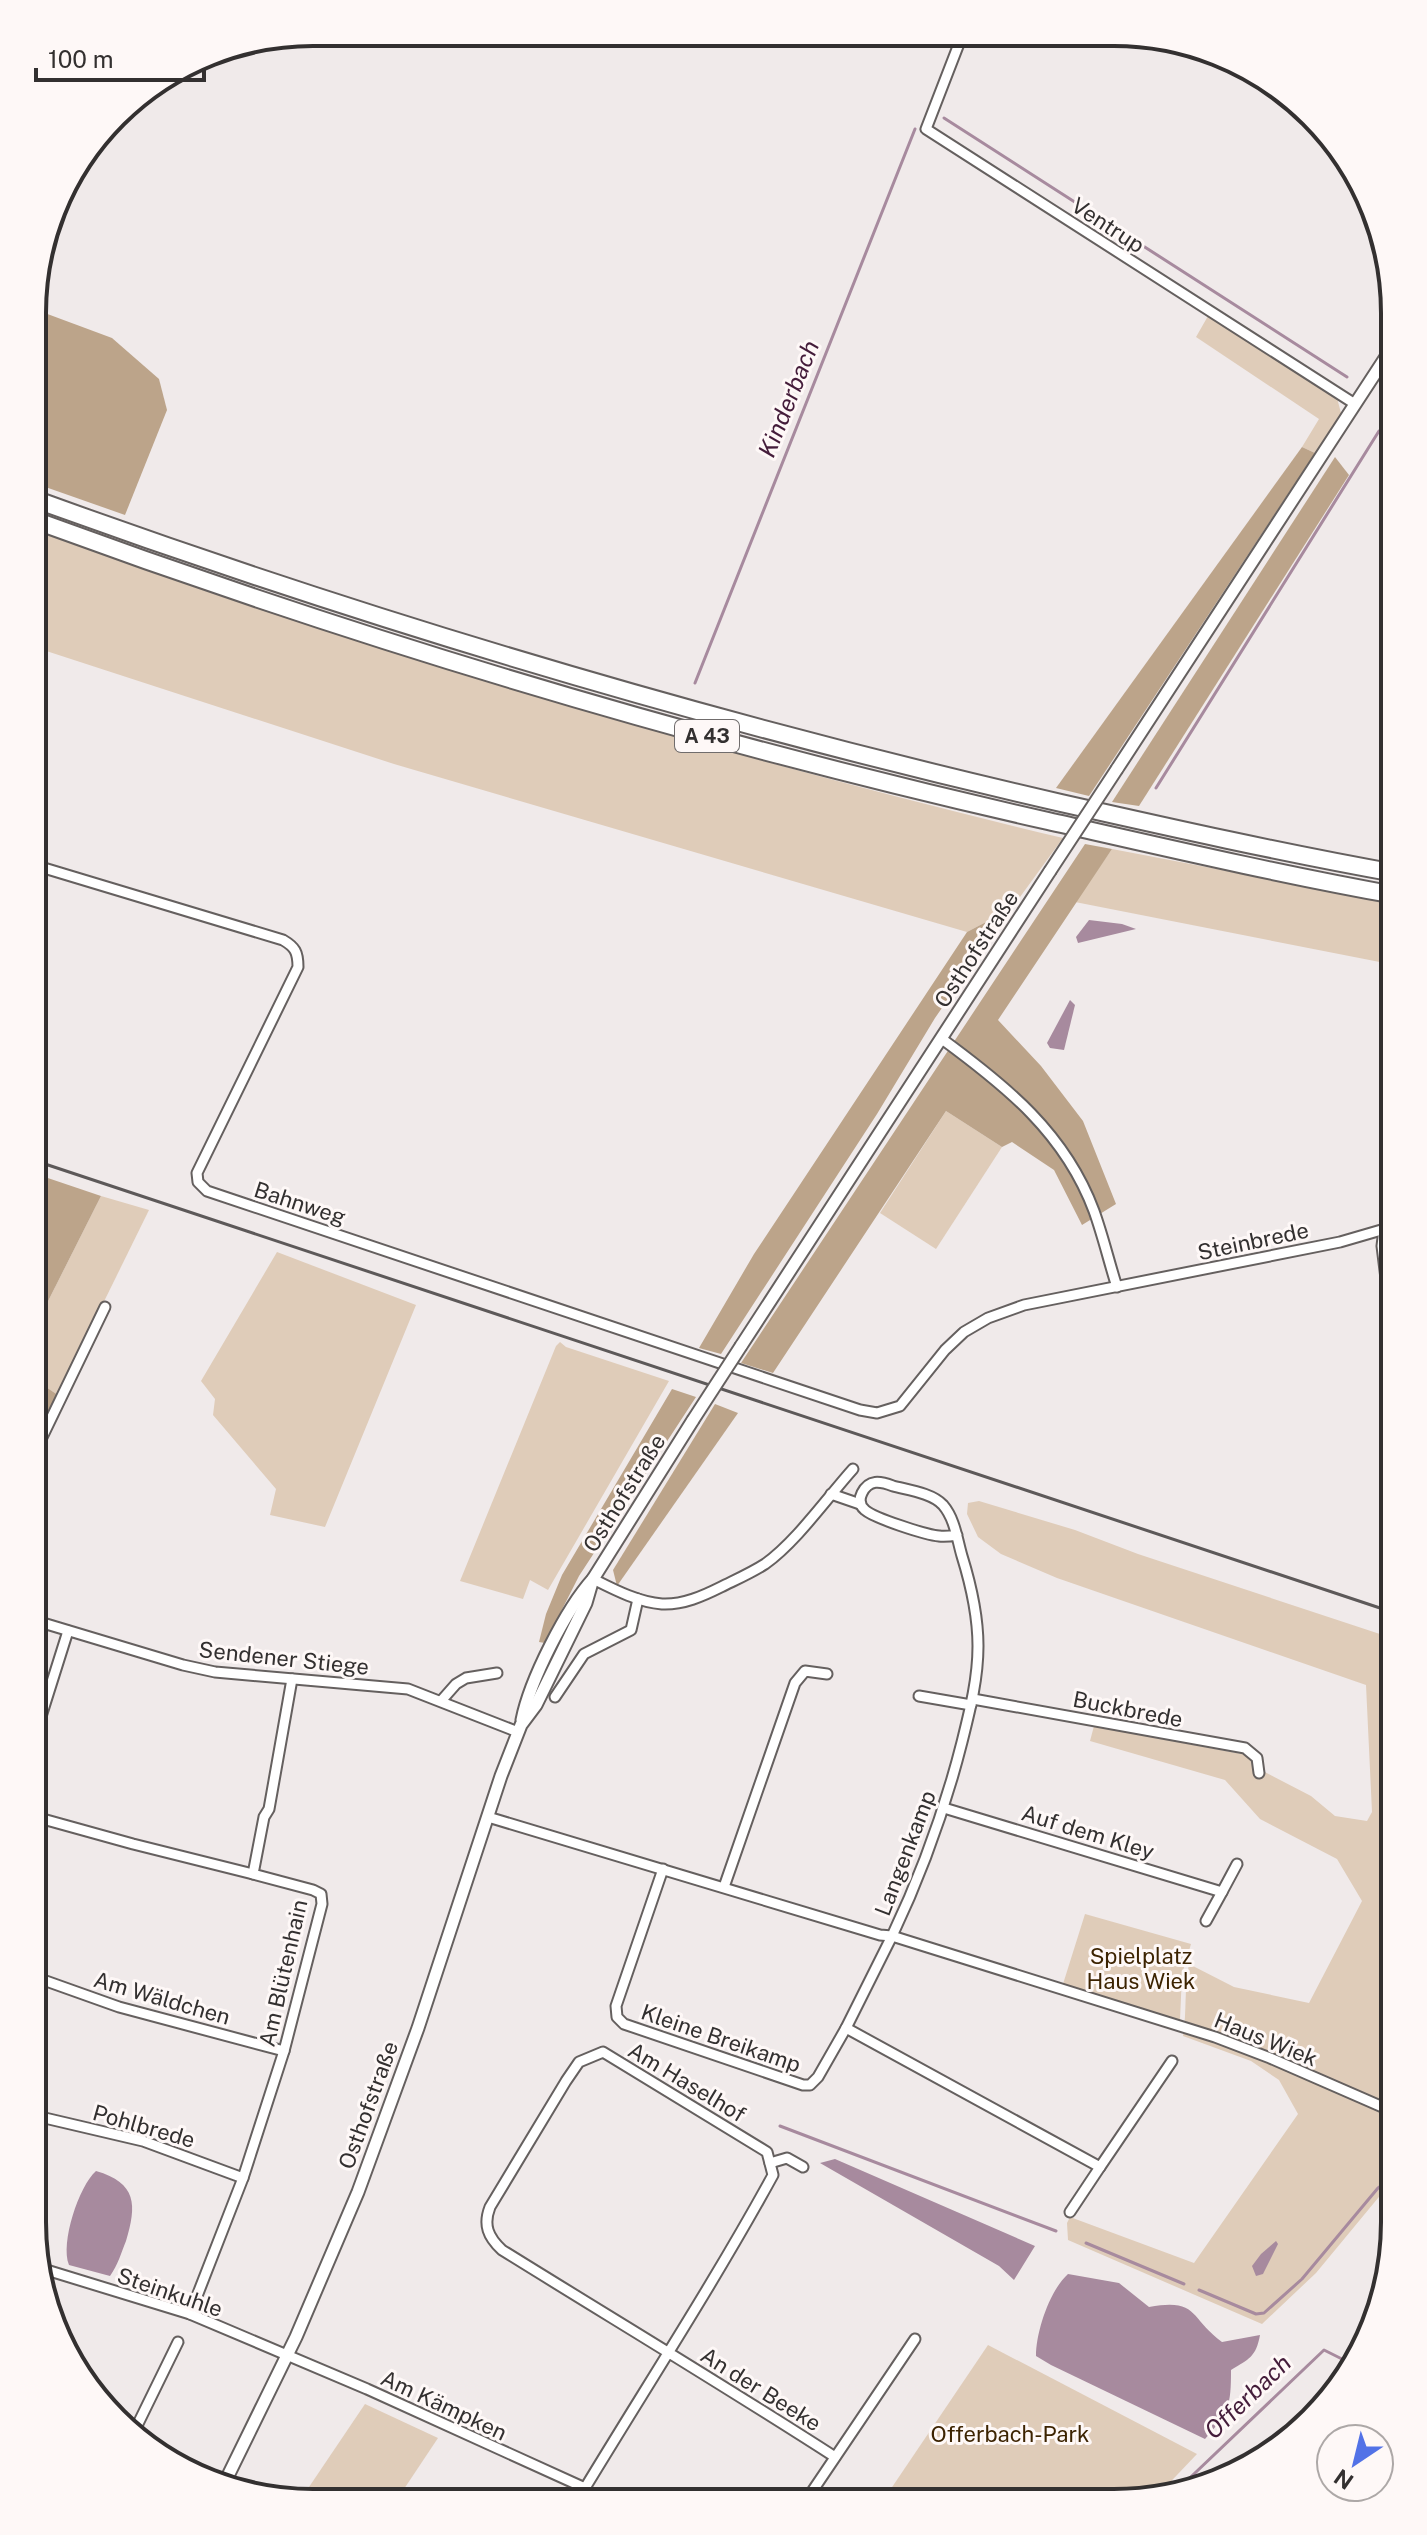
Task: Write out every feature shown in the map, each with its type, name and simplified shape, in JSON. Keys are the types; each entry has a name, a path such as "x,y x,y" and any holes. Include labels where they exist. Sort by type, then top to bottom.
{"highway":[{"name":"A 43","path":"46,503 349,608 615,689 753,727 958,780 1157,825 1381,870"},
{"name":"A 43","path":"46,524 343,628 747,748 1154,847 1381,892"}],"street":[{"name":"Ventrup","path":"958,46 926,129 1355,404"},
{"name":"Osthofstraße","path":"228,2475 287,2356 358,2192 418,2028 520,1728 536,1705 586,1603 593,1579 741,1346 1381,364"},
{"name":"Bahnweg","path":"46,869 283,940 292,945 298,954 298,967 197,1173 198,1182 207,1191 528,1297 801,1392 877,1413 900,1406"},
{"path":"942,1039 997,1079 1032,1112 1058,1144 1093,1209 1117,1287"},
{"name":"Steinbrede","path":"900,1406 951,1343 988,1318 1024,1305 1340,1242 1381,1230"},
{"path":"46,1429 105,1307"},
{"path":"593,1579 638,1599 666,1604 708,1594 764,1564 781,1550 853,1469"},
{"name":"Langenkamp","path":"488,1817 880,1935 892,1936 944,1808 972,1702 978,1645 976,1615 957,1535 944,1506 931,1497 879,1481 868,1485 860,1497 860,1504"},
{"path":"831,1494 860,1504 873,1514 928,1534 941,1537 957,1535"},
{"path":"555,1697 584,1654 631,1630 638,1599"},
{"name":"Sendener Stiege","path":"46,1624 183,1665 251,1676 408,1689 520,1728"},
{"path":"46,1701 68,1631"},
{"path":"724,1887 795,1683 805,1671 827,1674"},
{"path":"441,1701 466,1678 497,1673"},
{"path":"46,1820 253,1874 264,1817 269,1809 292,1679"},
{"path":"919,1696 972,1702"},
{"name":"Buckbrede","path":"972,1702 1245,1748 1257,1758 1259,1773"},
{"name":"Auf dem Kley","path":"944,1808 1222,1892"},
{"path":"1206,1921 1237,1864"},
{"name":"Kleine Breikamp","path":"663,1869 616,2006 617,2017 620,2021 803,2085 810,2085 818,2077 892,1936"},
{"name":"Am Blütenhain","path":"190,2314 243,2178 284,2051 322,1904 321,1894 313,1890 253,1874"},
{"name":"Haus Wiek","path":"892,1936 1205,2033 1380,2106"},
{"name":"Am Wäldchen","path":"46,1981 119,2007 284,2051"},
{"path":"846,2028 1100,2167"},
{"name":"Am Haselhof","path":"667,2352 502,2250 494,2243 486,2226 490,2207 579,2062 603,2052 767,2152 770,2163"},
{"path":"1070,2212 1172,2061"},
{"name":"Pohlbrede","path":"46,2118 143,2141 243,2178"},
{"path":"585,2488 767,2186 773,2175 770,2163 787,2158 803,2167"},
{"name":"Steinkuhle","path":"51,2271 190,2314 287,2356"},
{"name":"An der Beeke","path":"814,2489 915,2339"},
{"path":"138,2424 178,2342"},
{"name":"An der Beeke","path":"667,2352 835,2457"},
{"name":"Am Kämpken","path":"287,2356 585,2488"}],"green space":[{"path":"1208,316 1337,398 1341,413 1315,453 1302,447 1319,419 1196,337"},
{"path":"46,534 288,617 544,698 803,772 1063,838 996,930 986,922 967,932 394,764 46,651"},
{"path":"1112,849 1381,900 1381,962 1075,902"},
{"path":"946,1111 1002,1147 936,1249 880,1213"},
{"path":"101,1196 149,1210 58,1395 46,1387 46,1305"},
{"path":"277,1252 416,1305 325,1527 270,1515 276,1489 213,1415 215,1399 201,1381"},
{"path":"560,1342 566,1347 669,1381 548,1590 530,1580 523,1599 460,1581"},
{"path":"979,1501 1075,1530 1380,1634 1380,2196 1316,2273 1262,2324 1068,2240 1067,2223 1070,2217 1194,2263 1298,2114 1279,2080 1251,2061 1183,2036 1189,1964 1234,1987 1309,2003 1362,1901 1337,1859 1260,1819 1225,1780 1090,1741 1094,1726 1247,1755 1255,1767 1311,1796 1335,1816 1367,1821 1372,1812 1366,1685 1057,1578 1001,1554 978,1537 967,1514 968,1503"},
{"name":"Spielplatz Haus Wiek","path":"1085,1914 1191,1944 1182,1974 1180,2020 1063,1984"},
{"name":"Offerbach-Park","path":"988,2345 1197,2454 1170,2483 1149,2487 891,2489"},
{"path":"365,2404 438,2438 404,2489 309,2487"}],"shaded area":[{"path":"46,313 112,338 159,379 167,410 125,515 46,487"},
{"path":"1302,447 1315,453 1089,796 1056,788"},
{"path":"1335,457 1349,475 1139,806 1112,802"},
{"path":"1085,844 1112,849 998,1020 1041,1066 1083,1121 1116,1204 1082,1225 1054,1170 1012,1142 1002,1147 946,1111 773,1373 741,1363"},
{"path":"1089,920 1136,929 1078,943 1076,937"},
{"path":"986,922 996,930 935,1018 877,1114 721,1354 699,1348 754,1254 967,932"},
{"path":"1070,1000 1075,1005 1064,1050 1050,1048 1047,1043"},
{"path":"46,1177 101,1196 46,1305"},
{"path":"46,1387 58,1395 46,1419"},
{"path":"672,1389 696,1397 579,1576 545,1643 539,1642 546,1614 562,1575"},
{"path":"715,1404 738,1413 617,1586 613,1570"},
{"path":"835,2159 1035,2246 1014,2280 999,2266 820,2163"},
{"path":"96,2171 120,2182 132,2206 126,2241 110,2276 69,2265 67,2255 73,2215 83,2189"},
{"path":"1276,2241 1278,2244 1263,2274 1256,2276 1252,2266"},
{"path":"1068,2274 1119,2283 1149,2307 1177,2305 1185,2308 1222,2342 1260,2335 1251,2357 1231,2370 1227,2408 1205,2439 1036,2356 1045,2312 1055,2290"}],"waterway":[{"name":"Kinderbach","path":"944,118 1347,377"},
{"name":"Kinderbach","path":"695,683 915,129"},
{"path":"1156,788 1379,431"},
{"path":"780,2126 1056,2231"},
{"path":"1199,2290 1256,2314 1264,2313 1302,2279 1380,2187"},
{"path":"1086,2243 1184,2284"},
{"name":"Offerbach","path":"1190,2478 1324,2350 1343,2359"}],"railway":[{"path":"46,1164 1380,1608"}]}
